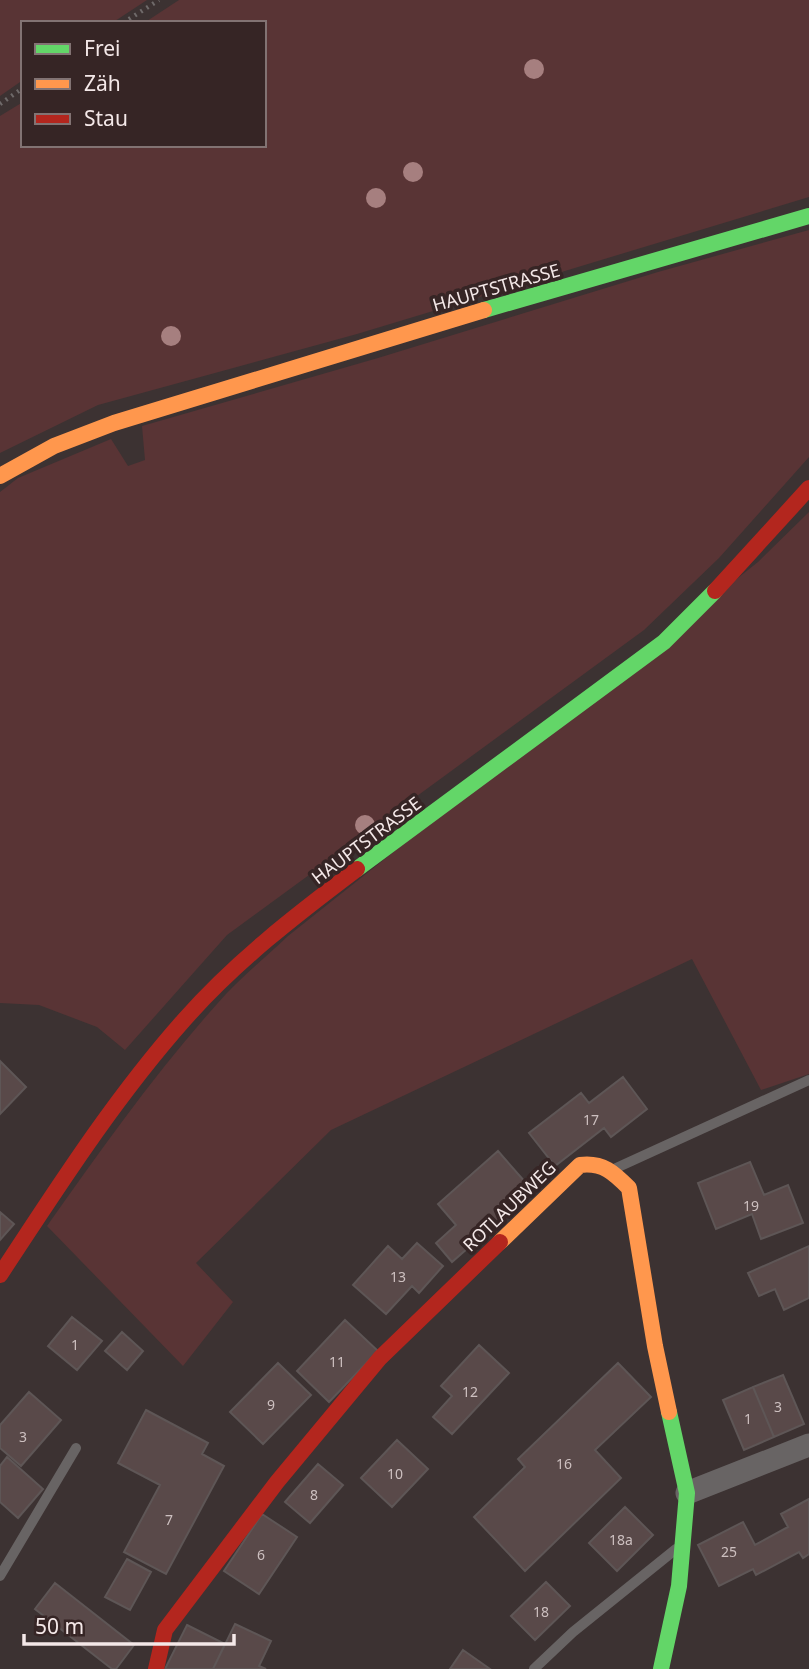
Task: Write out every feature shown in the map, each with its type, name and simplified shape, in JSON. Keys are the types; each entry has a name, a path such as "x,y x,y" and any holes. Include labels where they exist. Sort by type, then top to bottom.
{"street":[{"name":"HAUPTSTRASSE","path":"0,476 70,439 352,348 809,216"},
{"name":"HAUPTSTRASSE","path":"0,1275 106,1116 185,1018 254,950 355,870 664,642 741,565 809,488"},
{"name":"ROTLAUBWEG","path":"156,1669 165,1630 277,1482 380,1358 580,1165 595,1162 611,1170"},
{"path":"611,1170 629,1188 655,1346 687,1493 679,1586 661,1669"},
{"path":"687,1493 809,1445"}],"lane":[{"path":"611,1170 809,1080"},
{"path":"0,1576 76,1448"},
{"path":"534,1669 573,1632 683,1544"}],"path":[{"path":"126,21 159,0"},
{"path":"0,104 21,89"}],"shaded area":[{"path":"0,0 147,0 115,21 21,21 21,81 0,96"},
{"path":"179,0 809,0 809,197 357,334 98,405 0,453 0,116 21,103 21,147 266,147 266,21 147,21"},
{"path":"809,230 809,457 719,558 644,630 227,935 125,1050 97,1027 39,1005 0,1003 0,492 18,478 111,439 128,466 145,460 142,426 378,358 658,272"},
{"path":"809,512 809,1074 761,1090 692,959 331,1130 196,1263 233,1302 183,1366 47,1226 111,1137 202,1021 233,987 288,936 758,562"}],"building":[{"path":"0,1061 26,1087 0,1114"},
{"path":"623,1077 647,1109 611,1137 604,1128 555,1166 529,1133 581,1093 589,1103"},
{"path":"498,1151 533,1191 452,1262 436,1243 456,1225 438,1204"},
{"path":"750,1162 764,1195 788,1185 803,1223 761,1239 752,1214 716,1229 698,1183"},
{"path":"0,1212 14,1224 0,1240"},
{"path":"417,1243 443,1266 419,1293 412,1286 386,1314 353,1285 388,1246 402,1259"},
{"path":"809,1246 809,1298 784,1310 775,1289 759,1296 748,1273"},
{"path":"72,1317 102,1341 77,1370 48,1346"},
{"path":"345,1320 378,1351 329,1402 297,1371"},
{"path":"122,1332 143,1351 127,1370 105,1351"},
{"path":"479,1345 509,1373 452,1434 433,1417 452,1396 441,1386"},
{"path":"278,1363 311,1395 263,1444 230,1412"},
{"path":"618,1363 651,1397 595,1450 621,1478 525,1571 474,1517 525,1467 518,1459"},
{"path":"783,1375 804,1424 774,1437 753,1387"},
{"path":"753,1387 774,1437 744,1450 723,1400"},
{"path":"29,1392 61,1420 21,1466 0,1448 0,1425"},
{"path":"146,1410 208,1443 202,1454 224,1466 166,1574 124,1552 160,1485 118,1463"},
{"path":"397,1440 428,1469 392,1507 361,1478"},
{"path":"7,1457 43,1489 18,1518 0,1502 0,1466"},
{"path":"318,1464 343,1485 310,1523 285,1502"},
{"path":"809,1499 809,1554 803,1558 799,1552 756,1575 753,1569 719,1586 698,1545 743,1522 755,1545 788,1527 781,1514"},
{"path":"625,1507 653,1535 617,1571 589,1543"},
{"path":"262,1514 297,1537 259,1594 224,1571"},
{"path":"127,1559 151,1572 130,1610 105,1597"},
{"path":"546,1582 570,1606 535,1640 511,1616"},
{"path":"55,1583 134,1645 116,1669 112,1669 35,1609"},
{"path":"235,1624 271,1641 259,1666 266,1669 213,1669"},
{"path":"187,1625 225,1644 213,1669 165,1669"},
{"path":"463,1650 490,1669 450,1669"}],"traffic: fast":[{"path":"484,310 809,216"},
{"path":"357,869 664,642 715,591"},
{"path":"661,1669 679,1586 687,1493 669,1412"}],"traffic: slow":[{"path":"0,476 54,446 114,423 484,310"},
{"path":"500,1242 580,1165 602,1167 629,1188 655,1346 669,1412"}],"traffic: jam":[{"path":"715,591 809,488"},
{"path":"0,1275 110,1112 184,1020 245,959 357,869"},
{"path":"156,1669 165,1630 277,1482 380,1358 500,1242"}]}
